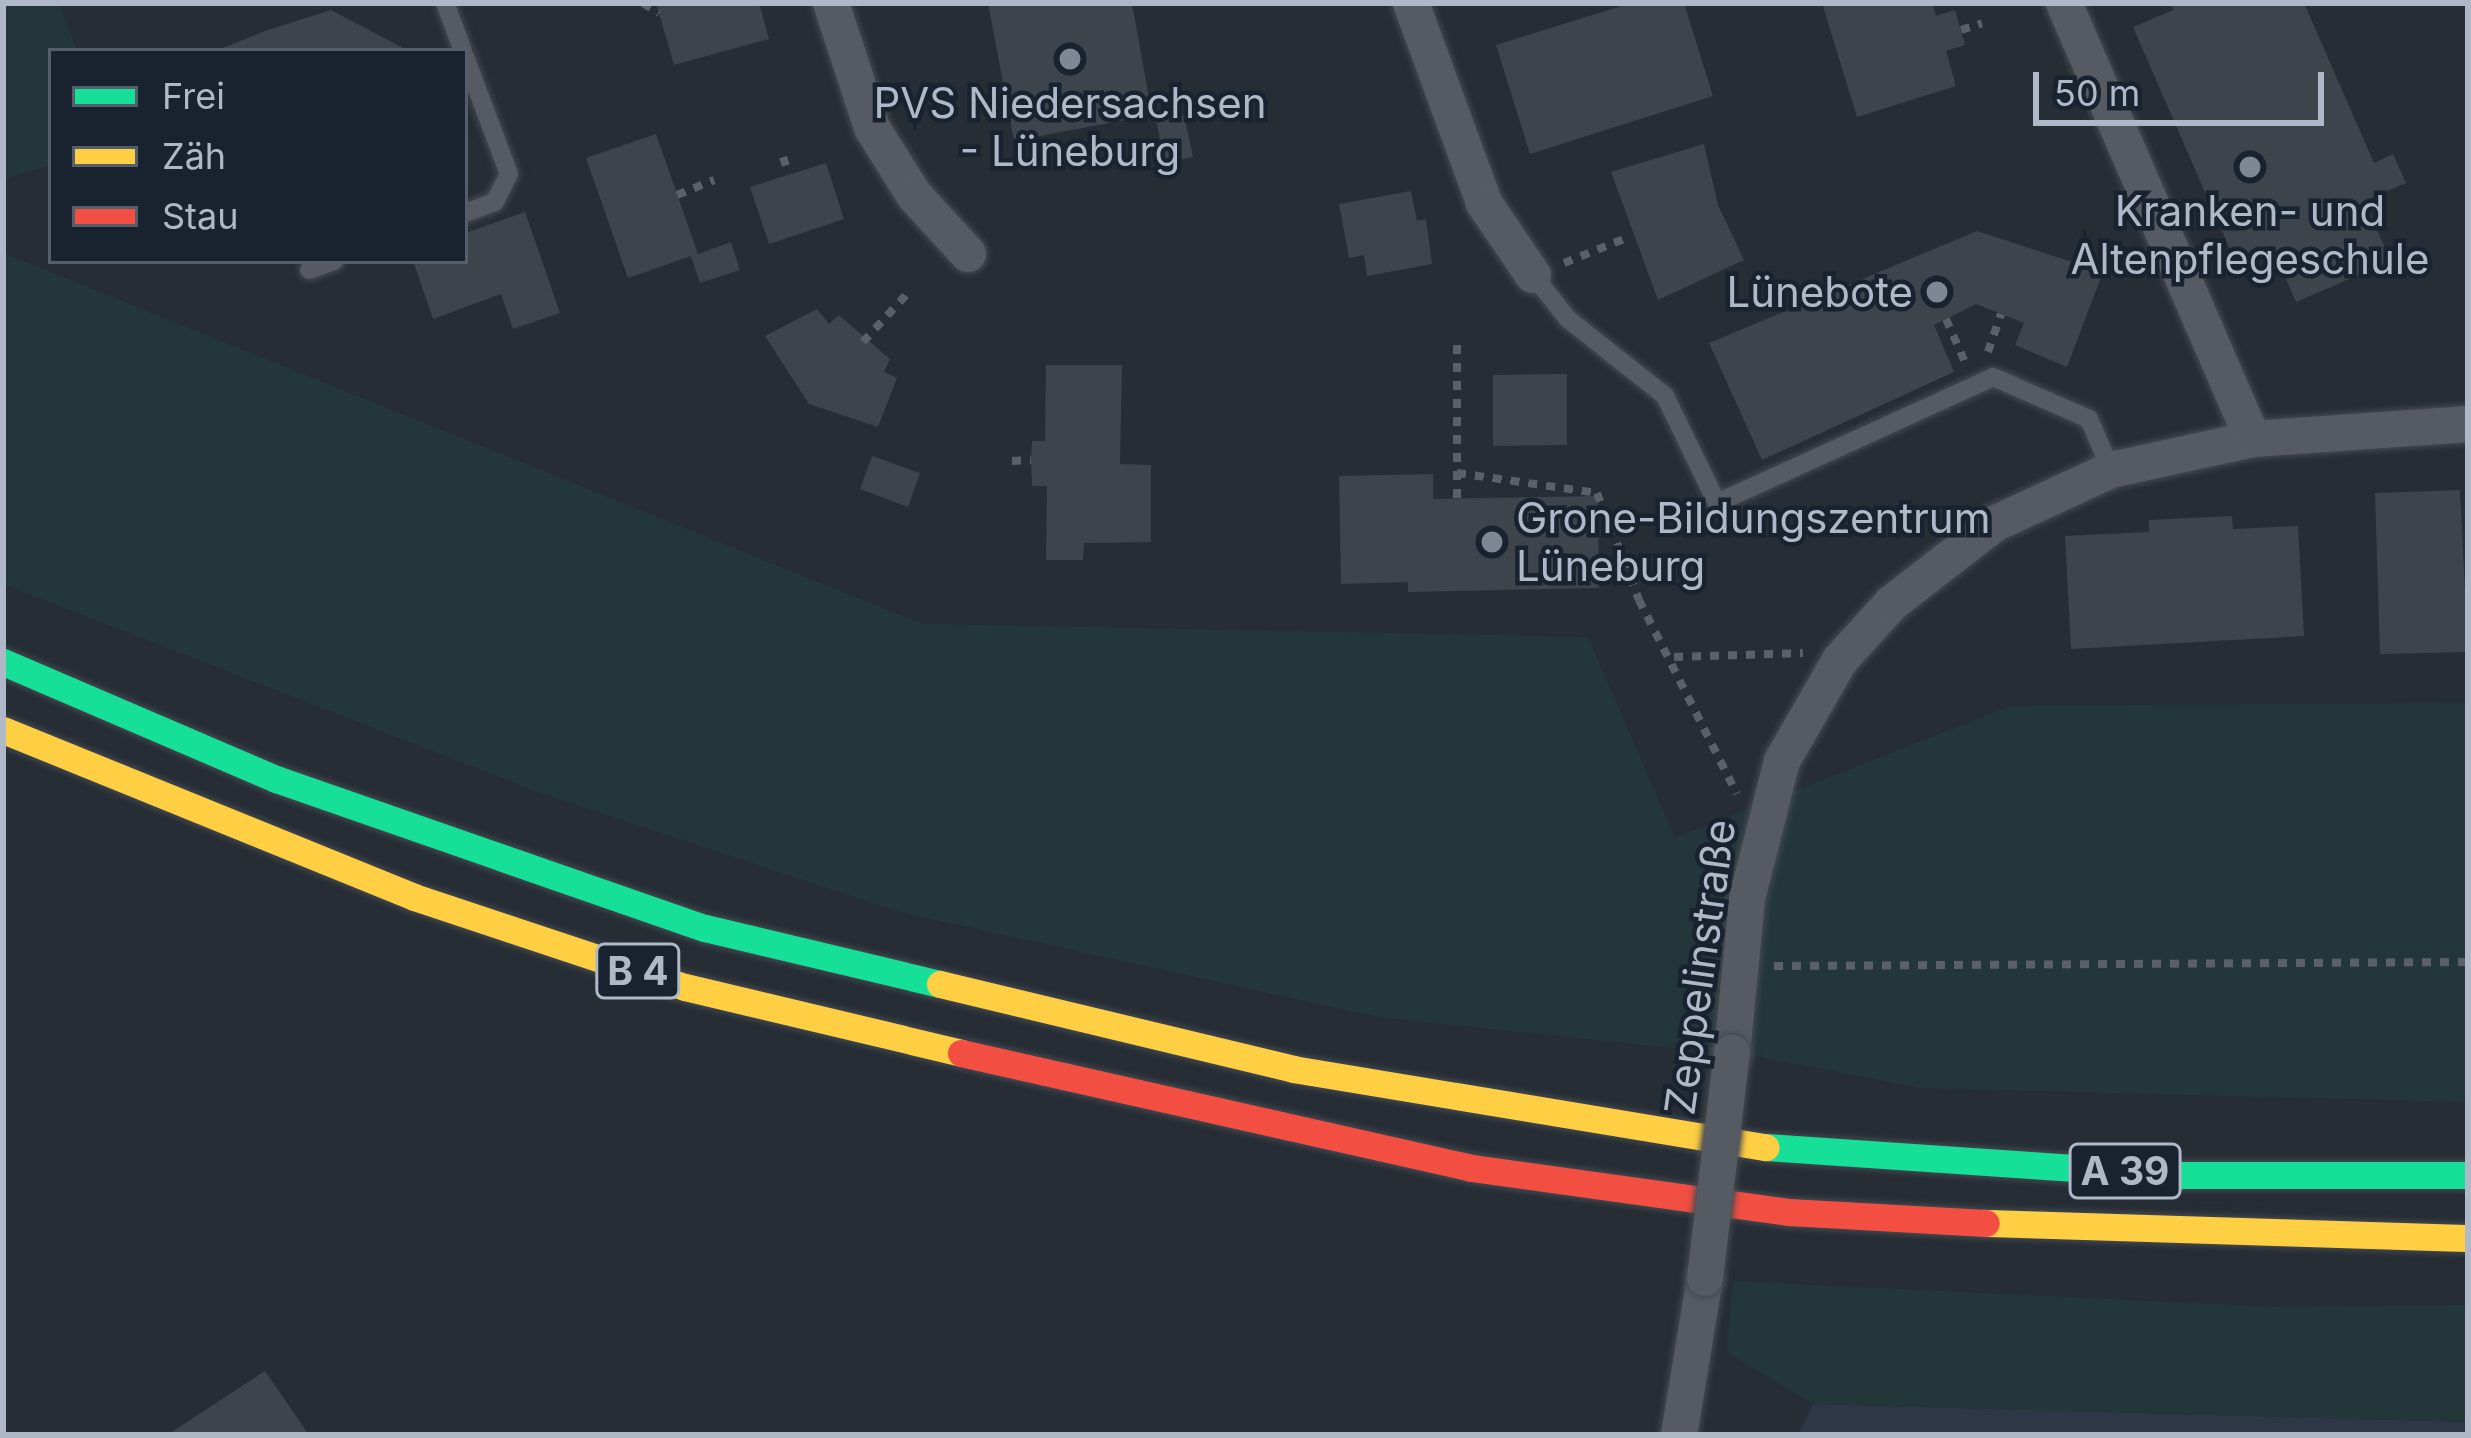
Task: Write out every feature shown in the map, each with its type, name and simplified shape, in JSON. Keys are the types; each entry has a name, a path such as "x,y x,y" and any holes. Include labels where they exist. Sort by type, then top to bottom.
{"highway":[{"name":"B 4","path":"3,662 276,779 705,928 1293,1069 1634,1129"},
{"name":"B 4","path":"3,730 394,890 685,987 1297,1134"},
{"name":"A 39","path":"1634,1129 1782,1150 2181,1175 2468,1175"},
{"name":"A 39","path":"1297,1134 1789,1212 2167,1234 2468,1238"}],"street":[{"path":"831,3 872,128 914,195 968,254"},
{"path":"1412,3 1484,203 1533,275"},
{"path":"2064,3 2253,439"},
{"name":"Zeppelinstraße","path":"1679,1435 1705,1278 1757,839 1783,760 1840,660 1892,603 1994,524 2111,470 2253,439 2468,424"}],"lane":[{"path":"445,3 462,48"},
{"path":"468,65 509,174 495,202 468,213"},
{"path":"309,270 326,264"},
{"path":"1533,275 1568,320 1665,396 1717,503 1993,377 2089,419 2111,470"}],"path":[{"path":"643,3 659,13"},
{"path":"1961,30 1982,23"},
{"path":"783,158 789,174"},
{"path":"677,195 714,181"},
{"path":"1533,275 1629,237"},
{"path":"863,342 906,295"},
{"path":"1946,320 1975,385"},
{"path":"1456,498 1457,344"},
{"path":"1012,461 1031,460"},
{"path":"1456,473 1597,493 1639,600 1674,657 1757,839"},
{"path":"1674,657 1795,652 1840,660"},
{"path":"1740,966 2468,962"}],"shaded area":[{"path":"1813,1404 2468,1422 2468,1435 1798,1435"}],"green space":[{"path":"3,3 59,3 76,48 48,48 48,166 3,179"},
{"path":"3,253 922,624 1588,637 1675,838 2011,706 2468,703 2468,1102 1921,1088 1759,1057 1378,1017 900,912 533,790 3,584"},
{"path":"1733,1281 2273,1307 2468,1305 2468,1422 1813,1404 1727,1352"}],"building":[{"path":"656,3 759,3 769,39 674,65"},
{"name":"PVS Niedersachsen - Lüneburg","path":"988,3 1132,3 1152,115 1014,141"},
{"path":"1631,3 1684,3 1713,96 1530,154 1496,45"},
{"path":"1822,3 1932,3 1936,16 1955,10 1965,45 1946,51 1956,86 1857,117"},
{"path":"2170,3 2304,3 2374,163 2393,154 2406,183 2364,201 2391,261 2296,302 2271,246 2235,261 2133,27 2173,10"},
{"path":"331,10 403,48 223,48"},
{"path":"1184,115 1193,157 1165,163 1156,121"},
{"path":"656,134 698,254 731,242 740,270 700,283 691,256 628,278 586,158"},
{"path":"1704,144 1718,205 1744,260 1658,300 1611,172"},
{"path":"826,163 844,219 769,244 750,187"},
{"path":"1411,191 1417,221 1426,219 1432,264 1367,276 1364,255 1349,258 1339,204"},
{"path":"525,212 560,313 513,329 501,294 433,319 414,264 468,264 468,232"},
{"path":"1977,231 2103,272 2067,367 2015,345 2024,323 1976,304 1934,325 1954,372 1762,460 1709,343"},
{"path":"817,309 829,324 839,315 890,359 884,372 897,378 878,427 809,404 765,336"},
{"path":"1046,365 1122,365 1120,464 1151,465 1151,542 1084,543 1083,560 1046,560 1047,486 1032,486 1031,460 1032,441 1045,441"},
{"path":"1567,374 1567,445 1493,446 1493,375"},
{"path":"872,456 920,473 908,507 860,489"},
{"path":"1433,474 1433,499 1598,496 1599,588 1408,592 1408,582 1341,584 1339,476"},
{"path":"2460,490 2468,652 2380,654 2375,493"},
{"path":"2232,516 2233,529 2298,526 2304,636 2071,649 2065,536 2149,532 2149,520"},
{"path":"265,1371 309,1435 167,1435"}],"traffic: fast":[{"path":"3,662 276,779 705,928 940,984"},
{"path":"1766,1147 2181,1175 2468,1175"}],"traffic: slow":[{"path":"3,730 414,897 685,987 961,1053"},
{"path":"940,984 1293,1069 1766,1147"},
{"path":"1986,1223 2468,1238"}],"traffic: jam":[{"path":"961,1053 1472,1168 1789,1212 1986,1223"}],"place":[{"name":"PVS Niedersachsen - Lüneburg","path":"1070,59"},
{"name":"Kranken- und Altenpflegeschule","path":"2250,167"},
{"name":"Lünebote","path":"1937,292"},
{"name":"Grone-Bildungszentrum Lüneburg","path":"1492,542"}]}
